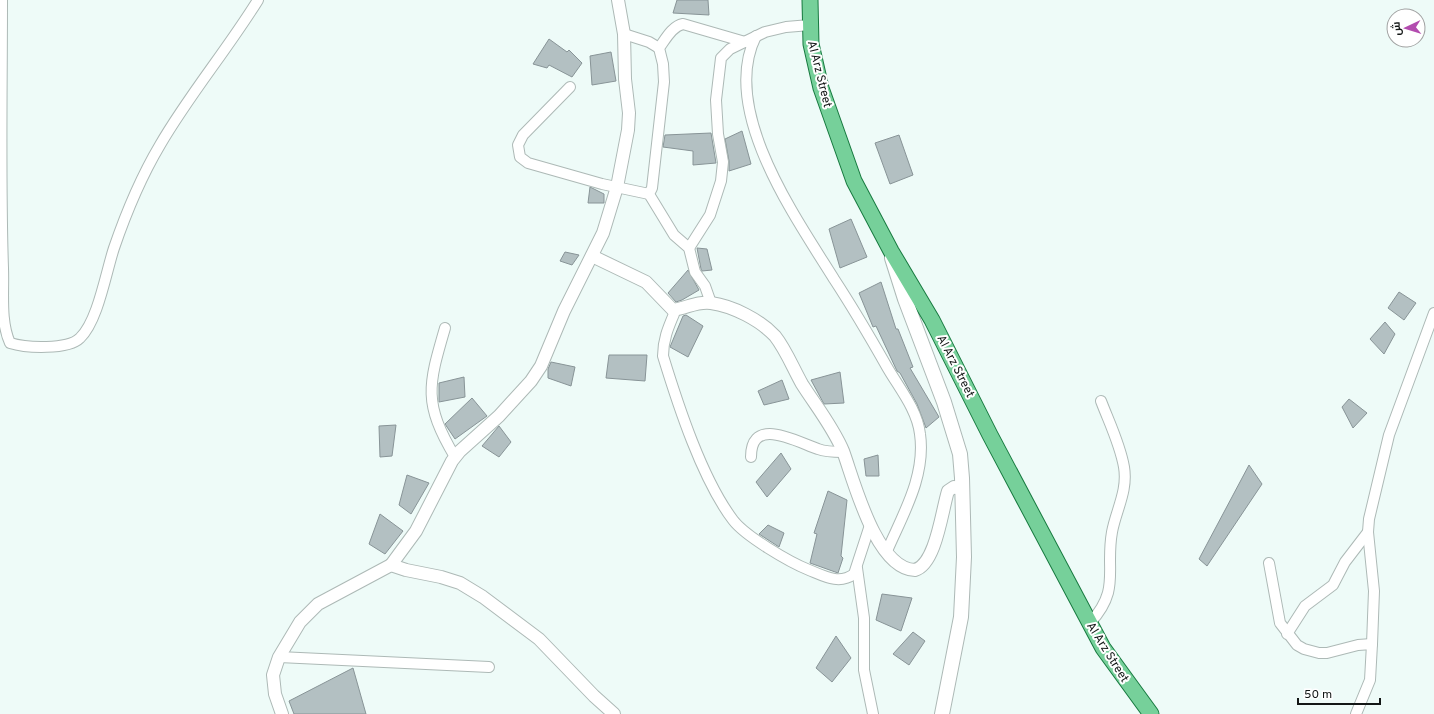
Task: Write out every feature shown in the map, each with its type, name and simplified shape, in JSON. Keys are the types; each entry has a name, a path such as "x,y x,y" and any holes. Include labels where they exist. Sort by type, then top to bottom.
{"main road":[{"name":"Al Arz Street","path":"810,0 811,44 821,88 854,181 891,251 932,320 1103,648 1151,714"},
{"path":"891,251 894,267 944,402 960,454 963,490 961,617 942,714"}],"street":[{"path":"2,0 2,222 4,315 7,336 10,343 22,347 65,344 79,340 86,332 94,316 114,248 138,187 156,152 197,89 234,39 258,0"},
{"path":"282,714 275,694 273,675 279,657 300,622 318,604 391,564 416,531 427,507 455,457 499,416 531,381 540,366 564,311 603,233 617,187 628,130 629,113 625,79 624,34 618,0"},
{"path":"659,48 674,29 683,24 744,42"},
{"path":"689,248 710,215 721,182 722,162 718,134 716,100 719,63 724,52 774,29 810,25"},
{"path":"624,34 649,42 659,48 663,64 664,82 652,188 649,194"},
{"path":"756,36 748,63 746,88 748,109 755,133 779,187 875,344 918,421 921,445 920,468 908,502 887,551"},
{"path":"570,87 523,135 518,145 520,157 528,163 649,194 674,235 689,248 695,272 704,286 711,303"},
{"path":"592,256 646,282 673,310 674,314 668,327 663,346 663,356 703,467 733,520 746,533 762,544 801,566 827,577 846,579 854,574 858,568 870,525"},
{"path":"673,310 696,302 711,303 734,309 761,325 774,336 843,452 858,500 870,525 887,551 901,567 910,570 920,569 928,559 932,548 948,491 954,487 963,490"},
{"path":"1356,714 1370,680 1374,591 1368,532 1373,500 1389,436 1434,313"},
{"path":"445,328 431,385 432,404 436,423 455,457"},
{"path":"1090,624 1102,608 1108,594 1111,575 1111,534 1124,487 1124,468 1122,457 1101,401"},
{"path":"751,458 753,445 758,438 762,435 771,433 779,434 819,450 843,452"},
{"path":"1287,634 1305,606 1333,585 1345,562 1368,532"},
{"path":"1269,563 1280,623 1297,645 1304,649 1319,653 1327,653 1358,645 1372,644"},
{"path":"391,564 406,570 460,583 483,597 539,639 594,696 614,714"},
{"path":"858,568 864,618 864,670 873,714"},
{"path":"279,657 488,667"}],"building":[{"path":"677,0 708,0 709,15 673,13"},
{"path":"549,39 567,52 569,50 582,63 572,77 549,65 547,68 533,64"},
{"path":"611,52 616,81 592,85 590,56"},
{"path":"742,131 751,164 729,171 729,161 725,139"},
{"path":"711,133 716,163 693,165 693,151 663,147 665,135"},
{"path":"899,135 913,175 890,184 875,143"},
{"path":"590,187 604,194 604,203 588,203"},
{"path":"851,219 867,257 840,268 829,229"},
{"path":"697,248 707,249 712,270 702,271"},
{"path":"565,252 579,255 572,265 560,261"},
{"path":"688,270 699,290 676,302 668,293"},
{"path":"881,282 896,329 898,329 913,367 910,368 939,417 926,428 917,404 900,373 897,371 876,326 873,327 859,293"},
{"path":"1399,292 1416,303 1404,320 1388,308"},
{"path":"686,315 703,326 688,357 670,347 683,316"},
{"path":"1385,322 1395,334 1384,354 1370,339"},
{"path":"609,355 647,355 645,381 606,378"},
{"path":"551,362 575,367 571,386 548,378 548,369"},
{"path":"840,372 844,403 824,404 811,380"},
{"path":"464,377 465,397 439,402 439,383"},
{"path":"782,380 789,399 764,405 758,391"},
{"path":"472,398 487,416 455,439 445,424"},
{"path":"1349,399 1367,413 1353,428 1342,407"},
{"path":"396,425 392,456 380,457 379,426"},
{"path":"499,426 511,442 499,457 482,446"},
{"path":"781,453 791,469 767,497 756,482"},
{"path":"878,455 879,476 866,476 864,459"},
{"path":"1249,465 1262,484 1207,566 1199,559"},
{"path":"407,475 429,483 411,514 399,505"},
{"path":"828,491 847,500 841,556 843,558 838,573 810,563 817,534 814,533"},
{"path":"380,514 403,531 385,554 369,544"},
{"path":"768,525 784,533 779,547 759,534"},
{"path":"882,594 912,598 901,631 876,620"},
{"path":"913,632 925,641 909,665 893,654"},
{"path":"836,636 851,658 832,682 816,668"},
{"path":"353,668 366,714 294,714 289,701"}]}
